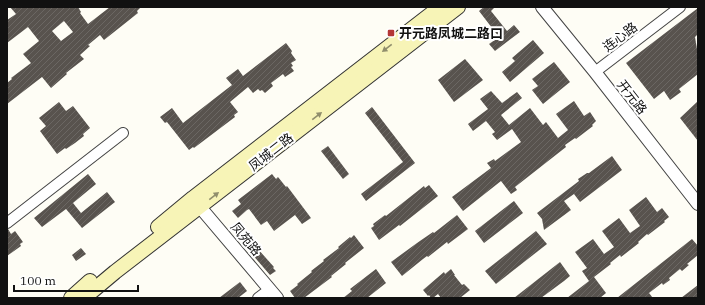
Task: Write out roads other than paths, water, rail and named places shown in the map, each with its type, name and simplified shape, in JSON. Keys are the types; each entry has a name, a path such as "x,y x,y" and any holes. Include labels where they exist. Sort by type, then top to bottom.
{"main road":[{"name":"凤城二路","path":"84,298 197,203 440,7"},
{"name":"凤城二路","path":"71,298 90,281 178,211 197,203 458,7"}],"street":[{"name":"开元路","path":"542,7 698,204"},
{"name":"连心路","path":"595,72 680,7"},
{"path":"7,223 123,133"},
{"name":"凤苑路","path":"197,203 274,294"},
{"path":"258,298 274,294"}],"place":[{"name":"开元路凤城二路口","path":"391,33"}]}
